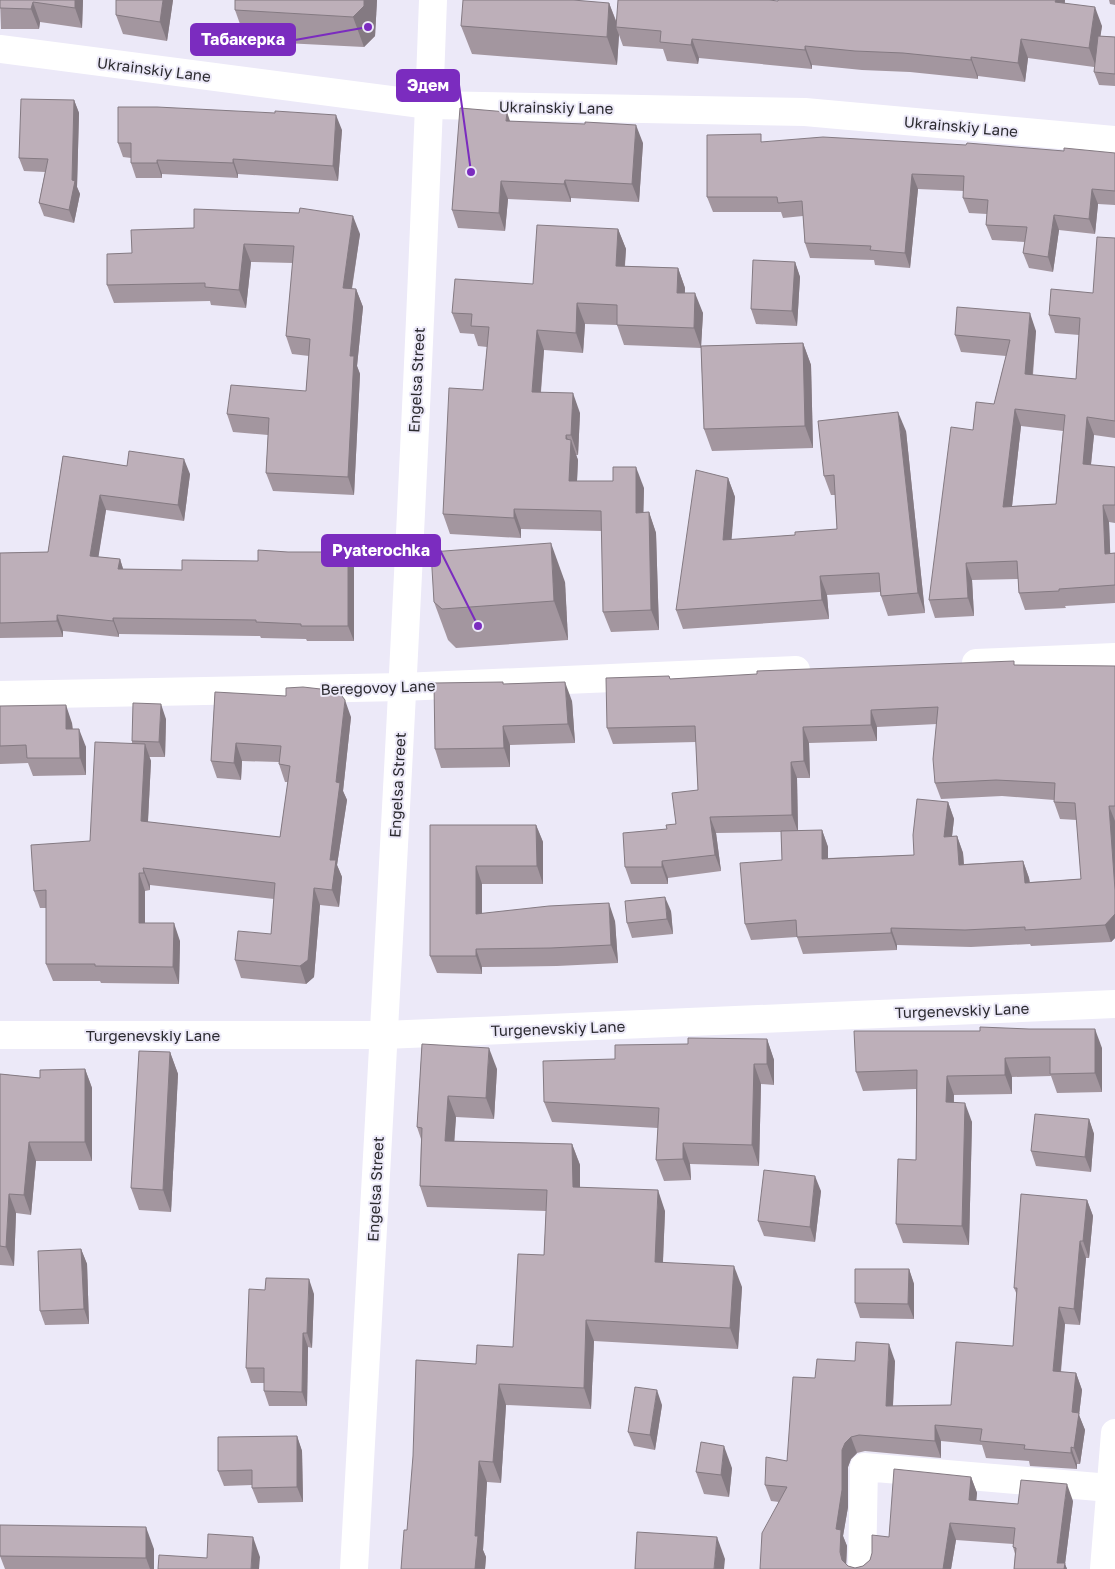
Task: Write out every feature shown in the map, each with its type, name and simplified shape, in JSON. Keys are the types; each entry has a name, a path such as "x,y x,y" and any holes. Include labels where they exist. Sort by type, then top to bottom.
{"street":[{"name":"Engelsa Street","path":"354,1569 402,686 433,0"},
{"name":"Ukrainskiy Lane","path":"0,49 429,104 805,112 1115,140"},
{"path":"947,664 1115,657"},
{"name":"Beregovoy Lane","path":"0,695 402,686 818,669"},
{"name":"Turgenevskiy Lane","path":"0,1035 384,1035 1115,1004"},
{"path":"1104,1569 1115,1433"},
{"path":"862,1569 864,1467 1110,1488"}],"building":[{"path":"0,0 75,0 75,8 33,2 31,9 0,8"},
{"path":"116,0 163,0 160,22 116,15"},
{"path":"235,0 364,0 364,6 353,17 235,10"},
{"path":"463,0 573,0 609,3 607,37 461,26"},
{"path":"618,0 1056,0 1055,2 1095,7 1089,48 1021,39 1018,63 971,57 971,60 805,46 805,50 692,39 691,45 660,42 661,31 616,27"},
{"path":"1098,36 1115,37 1115,74 1094,72"},
{"path":"21,99 74,100 72,180 75,181 69,210 39,203 48,159 19,158"},
{"path":"118,107 275,113 275,111 336,115 333,166 233,159 233,163 157,160 157,163 131,163 131,143 118,143"},
{"path":"460,108 507,112 506,121 636,125 632,184 565,180 564,184 501,181 499,213 452,210"},
{"path":"761,134 761,142 823,137 966,145 967,143 1064,151 1064,148 1115,153 1115,191 1092,189 1089,219 1054,215 1048,257 1023,253 1027,227 986,225 988,200 963,198 964,176 912,174 905,253 870,250 871,246 805,243 802,201 778,203 777,197 707,197 707,135"},
{"path":"300,208 353,216 343,288 356,289 350,356 354,356 348,477 266,473 269,418 227,414 231,385 306,391 310,339 286,336 294,246 244,244 239,290 205,287 205,283 107,285 107,254 132,253 131,230 194,228 194,209 299,213"},
{"path":"537,225 618,229 616,266 678,268 677,293 695,293 694,328 617,325 617,305 577,303 576,333 537,330 532,392 573,393 571,435 566,435 566,439 571,440 569,481 613,481 613,467 636,467 636,513 649,512 651,610 603,612 601,511 514,509 514,518 443,514 449,388 483,390 489,327 471,326 472,314 452,313 455,279 533,284"},
{"path":"1097,237 1115,238 1115,421 1087,417 1083,464 1115,467 1115,505 1103,505 1105,554 1115,553 1115,585 1019,593 1017,561 966,563 968,598 929,600 951,427 973,430 976,402 994,404 1010,340 955,335 957,307 1030,313 1025,374 1076,379 1080,318 1049,315 1051,289 1093,293","holes":["1015,409 1065,415 1056,504 1003,507"]},
{"path":"753,260 795,262 792,311 751,309"},
{"path":"803,343 805,426 704,429 701,346"},
{"path":"898,412 918,593 881,596 879,573 820,576 822,600 676,610 696,470 728,478 723,540 795,535 795,532 837,529 834,475 824,476 818,421"},
{"path":"129,451 184,459 178,505 100,495 90,556 120,559 118,569 182,570 182,560 258,561 258,550 348,552 348,626 301,626 301,624 256,622 256,620 113,618 113,621 57,615 57,621 0,623 0,553 48,552 63,456 127,466"},
{"path":"551,543 554,601 442,609 434,602 431,552"},
{"path":"1014,661 1014,665 1115,666 1115,806 1109,806 1115,914 1105,925 1025,930 1025,927 965,930 891,928 891,933 797,937 796,920 745,924 740,863 782,860 781,831 822,830 822,859 914,855 913,835 917,799 948,802 944,837 957,836 959,865 1023,861 1025,883 1081,879 1075,803 1054,802 1055,783 996,780 935,783 933,759 938,707 871,710 871,725 803,727 804,761 791,762 792,815 710,817 715,855 662,861 662,867 625,867 623,833 667,829 666,825 676,824 672,793 698,790 695,726 607,728 606,678 669,676 670,679 757,674 757,671"},
{"path":"503,682 503,684 565,682 568,724 503,726 504,748 435,749 434,683"},
{"path":"303,687 338,691 345,700 336,782 340,783 330,860 336,860 332,890 314,888 308,960 300,966 235,960 238,931 271,934 275,883 143,868 144,873 139,873 139,923 174,923 173,967 46,964 46,890 34,891 31,845 90,841 95,742 145,744 141,821 280,837 290,766 279,764 281,746 236,743 234,763 211,761 215,692 286,696 286,688"},
{"path":"133,703 161,704 159,742 132,741"},
{"path":"66,705 66,729 79,729 80,758 27,758 26,745 0,746 0,706"},
{"path":"430,825 536,825 537,866 476,866 476,914 549,906 609,903 611,945 476,949 476,956 430,956"},
{"path":"665,897 667,919 627,923 625,901"},
{"path":"980,1027 1095,1029 1095,1073 1050,1074 1050,1057 1005,1058 1005,1075 947,1076 946,1102 965,1103 962,1226 896,1224 898,1159 916,1160 917,1070 856,1072 854,1031 980,1031"},
{"path":"688,1038 767,1039 767,1064 754,1064 752,1145 683,1143 683,1159 656,1160 659,1108 544,1102 543,1061 615,1059 615,1045 688,1044"},
{"path":"422,1044 489,1048 486,1098 448,1096 445,1141 572,1144 573,1187 658,1190 655,1262 734,1266 730,1328 586,1320 584,1388 499,1384 493,1462 479,1461 475,1536 478,1536 475,1569 401,1569 404,1530 407,1530 413,1456 416,1360 476,1364 477,1345 513,1347 518,1254 544,1255 547,1190 420,1186 422,1128 417,1127"},
{"path":"139,1051 170,1052 163,1190 131,1188"},
{"path":"85,1069 85,1142 29,1142 24,1195 9,1194 6,1247 0,1246 0,1074 40,1078 40,1070"},
{"path":"1035,1114 1089,1119 1085,1157 1031,1151"},
{"path":"764,1170 815,1176 810,1227 758,1221"},
{"path":"1021,1194 1087,1200 1083,1241 1080,1241 1074,1309 1059,1307 1053,1371 1076,1373 1072,1412 1079,1413 1074,1448 1071,1447 1071,1453 1024,1449 1025,1445 980,1441 982,1429 935,1425 935,1441 859,1435 851,1437 845,1443 842,1450 842,1490 836,1529 841,1530 840,1552 842,1560 848,1566 855,1568 863,1566 870,1560 872,1535 889,1537 894,1469 971,1477 969,1500 1018,1504 1021,1480 1067,1484 1057,1563 1065,1563 1064,1569 1014,1569 1016,1548 1013,1547 1015,1528 950,1523 943,1569 760,1569 762,1533 787,1487 765,1485 766,1457 787,1461 793,1377 815,1378 817,1359 855,1361 856,1342 889,1344 886,1406 951,1405 956,1342 1013,1346 1017,1288 1014,1288"},
{"path":"81,1249 84,1309 40,1311 38,1251"},
{"path":"855,1269 909,1269 908,1304 855,1303"},
{"path":"266,1278 309,1279 307,1333 303,1333 302,1392 264,1391 264,1368 246,1368 249,1289 265,1290"},
{"path":"635,1387 657,1390 650,1435 628,1432"},
{"path":"297,1436 297,1487 252,1488 252,1470 218,1471 218,1437"},
{"path":"701,1442 724,1446 721,1475 696,1472"},
{"path":"0,1525 146,1527 146,1558 0,1556"},
{"path":"637,1532 717,1537 714,1569 635,1569"},
{"path":"208,1534 253,1537 251,1569 158,1569 159,1555 207,1558"}],"place":[{"name":"Табакерка","path":"368,27"},
{"name":"Эдем","path":"471,172"},
{"name":"Pyaterochka","path":"478,626"}]}
